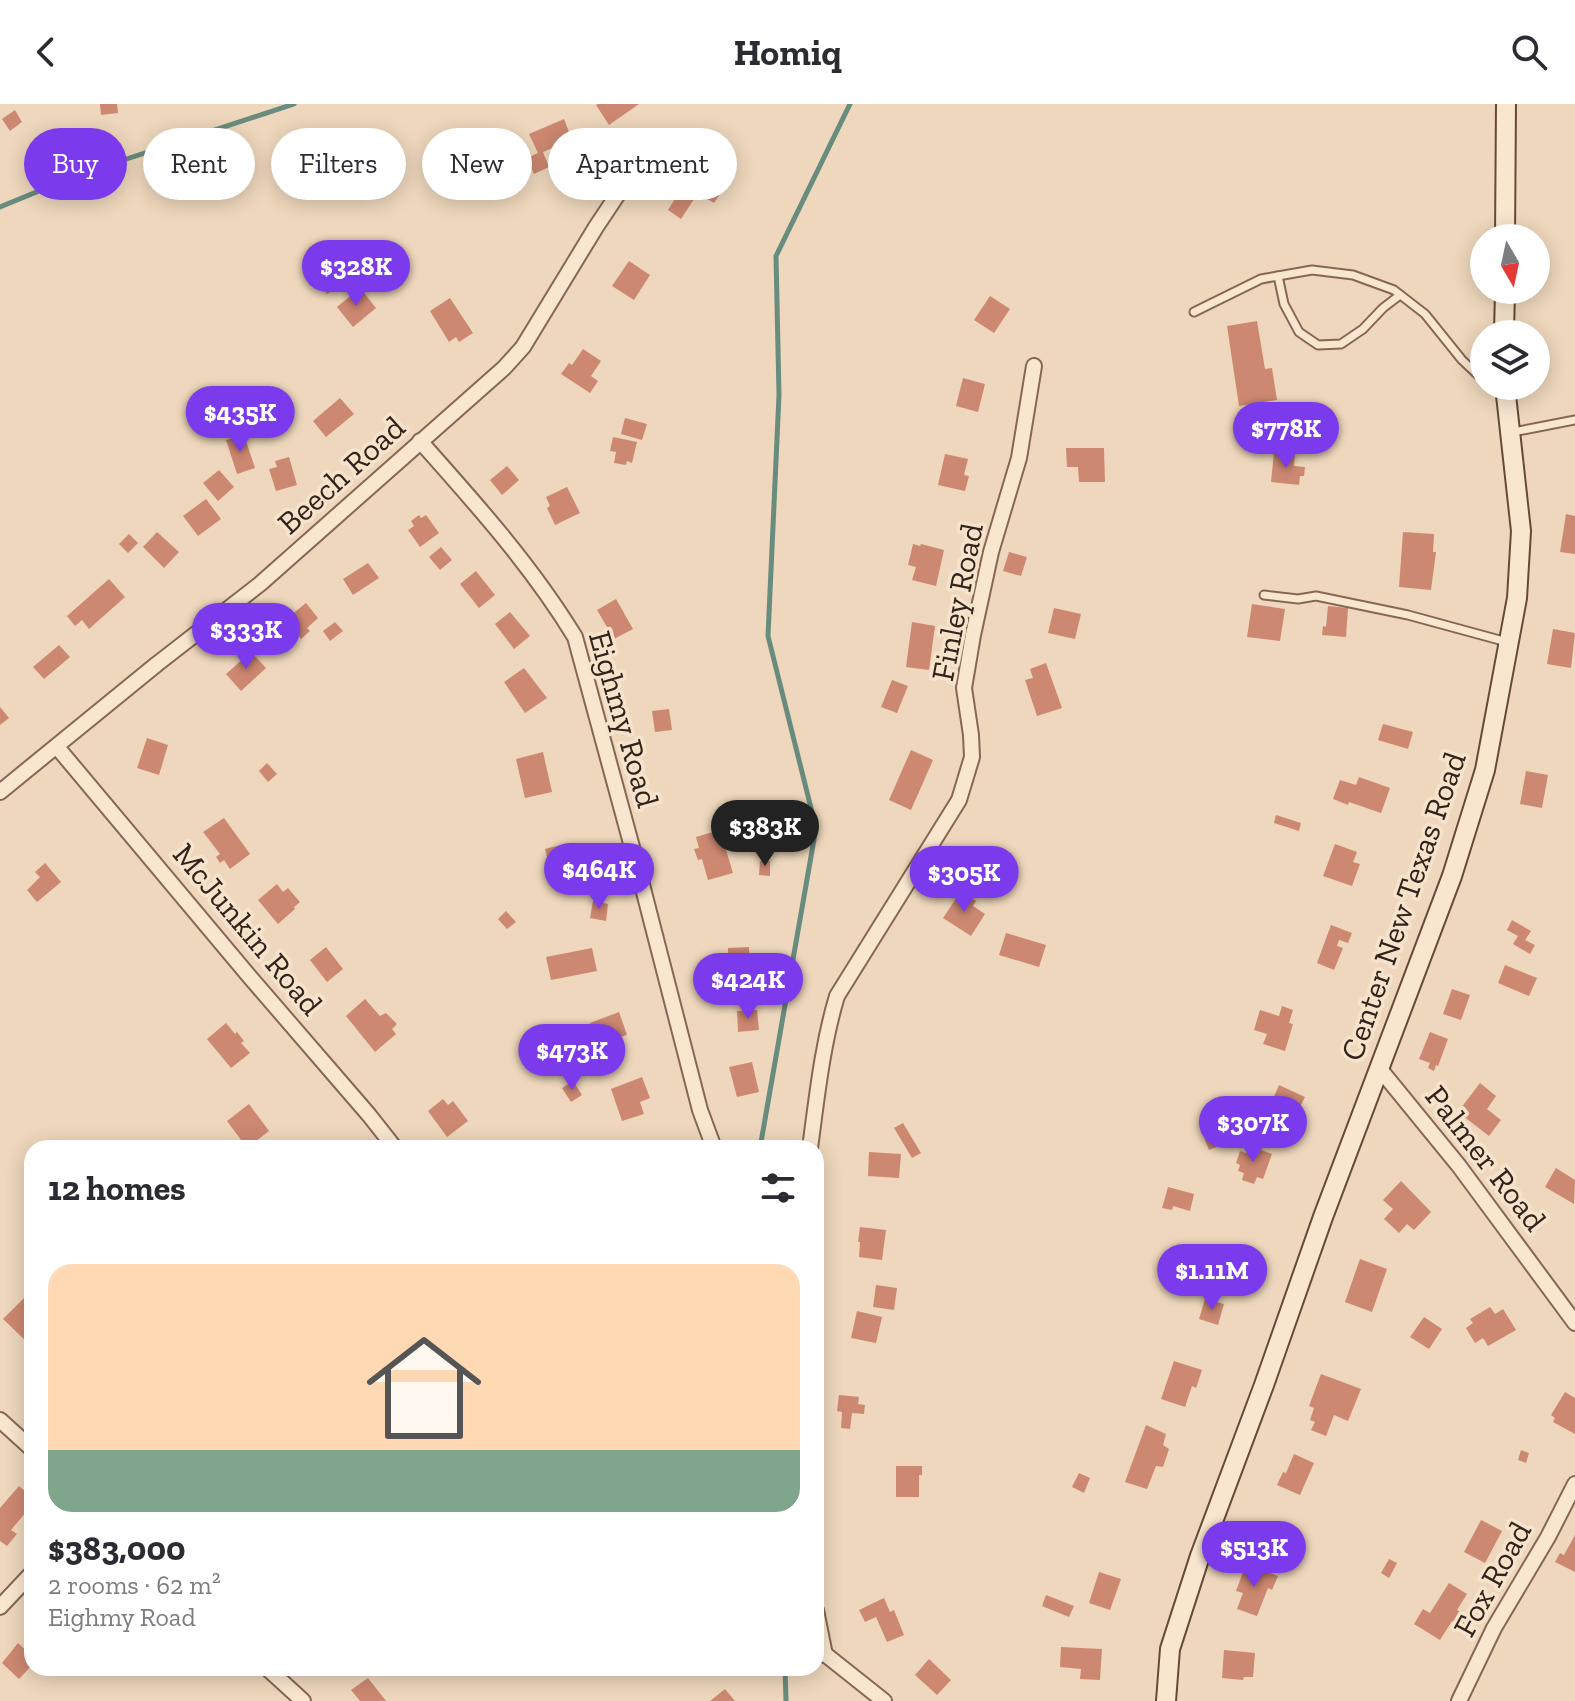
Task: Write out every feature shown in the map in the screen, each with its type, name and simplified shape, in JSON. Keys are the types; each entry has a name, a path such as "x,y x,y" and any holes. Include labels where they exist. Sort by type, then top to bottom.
{"street":[{"path":"1505,224 1506,104"},
{"name":"Beech Road","path":"0,792 260,584 504,368 523,347 614,200"},
{"name":"Finley Road","path":"811,1140 821,1060 837,996 959,800 972,757 964,688 966,675 991,552 1019,458 1034,366"},
{"name":"Center New Texas Road","path":"1166,1701 1170,1649 1200,1556 1452,876 1485,770 1517,598 1521,531 1507,400"},
{"name":"Eighmy Road","path":"420,441 520,557 575,637 700,1110 711,1140"},
{"name":"McJunkin Road","path":"57,747 389,1140"},
{"name":"Palmer Road","path":"1379,1068 1459,1166 1575,1323"},
{"path":"0,1420 24,1442"},
{"name":"Fox Road","path":"1459,1701 1494,1628 1548,1537 1575,1484"},
{"path":"0,1607 24,1582"},
{"path":"824,1654 884,1701"},
{"path":"276,1676 303,1701"}],"lane":[{"path":"1194,312 1261,279 1312,270 1353,275 1394,290 1425,314 1470,368"},
{"path":"1278,276 1284,304 1299,332 1318,345 1341,344 1363,329 1400,295"},
{"path":"1511,433 1575,420"},
{"path":"1264,595 1298,599 1316,596 1408,615 1509,643"}],"building":[{"path":"100,104 117,104 118,113 101,115"},
{"path":"598,104 639,104 609,125"},
{"path":"15,110 22,122 10,131 2,119"},
{"path":"564,119 567,128 548,128 548,150 543,152 548,167 534,174 532,156 538,153 532,133"},
{"path":"674,200 693,200 681,219 668,210"},
{"path":"629,261 650,275 634,300 612,286"},
{"path":"334,264 345,282 327,294 315,276"},
{"path":"360,288 376,308 353,327 337,307"},
{"path":"990,296 1010,309 994,333 974,320"},
{"path":"450,298 473,333 459,342 456,337 449,342 430,311"},
{"path":"1257,321 1265,369 1272,368 1277,400 1239,406 1227,326"},
{"path":"583,349 601,361 591,376 598,381 590,393 561,374"},
{"path":"963,378 985,384 978,412 956,406"},
{"path":"340,398 354,414 326,437 313,421"},
{"path":"625,418 647,424 642,440 621,434"},
{"path":"244,435 255,468 237,474 226,440"},
{"path":"613,437 637,442 632,463 614,463 616,452 610,451"},
{"path":"1066,448 1104,448 1105,482 1079,482 1078,467 1067,467"},
{"path":"1274,452 1295,455 1294,466 1305,467 1299,485 1271,482"},
{"path":"945,454 968,459 964,475 969,476 965,491 938,485"},
{"path":"289,457 297,485 276,491 269,469 277,467 275,461"},
{"path":"507,466 519,480 502,495 490,480"},
{"path":"219,470 234,487 218,501 203,483"},
{"path":"567,487 580,513 555,525 547,508 550,506 546,497"},
{"path":"206,499 221,519 198,536 183,516"},
{"path":"1566,514 1575,516 1575,554 1560,552"},
{"path":"419,515 421,518 426,515 439,533 420,547 408,530 414,526 411,521"},
{"path":"157,532 179,552 164,568 143,547"},
{"path":"1403,532 1434,534 1433,552 1436,552 1431,590 1399,587"},
{"path":"129,534 138,543 128,553 119,544"},
{"path":"913,544 944,550 936,586 912,580 916,567 908,565"},
{"path":"441,547 452,560 440,570 429,557"},
{"path":"1009,552 1027,557 1021,576 1003,571"},
{"path":"368,563 379,578 353,595 343,579"},
{"path":"476,571 495,595 479,608 460,584"},
{"path":"109,579 125,597 89,629 82,620 75,626 67,616"},
{"path":"616,599 633,629 614,639 597,610"},
{"path":"306,603 318,618 301,639 285,620"},
{"path":"1252,604 1285,609 1280,641 1247,637"},
{"path":"1328,606 1348,608 1346,637 1322,635"},
{"path":"1054,608 1081,614 1075,639 1048,633"},
{"path":"510,612 530,636 514,649 495,624"},
{"path":"335,622 343,631 330,641 323,631"},
{"path":"912,622 935,626 929,670 906,667"},
{"path":"1553,629 1575,633 1571,668 1547,664"},
{"path":"59,645 70,657 44,679 33,667"},
{"path":"251,652 266,668 241,691 226,674"},
{"path":"1046,663 1062,708 1037,716 1025,680 1033,678 1030,669"},
{"path":"524,668 547,698 525,713 504,682"},
{"path":"892,680 908,686 897,713 881,707"},
{"path":"0,707 9,718 0,725"},
{"path":"669,709 672,730 655,732 652,711"},
{"path":"1383,724 1413,732 1408,749 1378,740"},
{"path":"147,738 168,745 159,775 137,768"},
{"path":"911,750 933,760 911,810 889,800"},
{"path":"543,752 552,792 525,798 516,759"},
{"path":"267,763 277,774 268,782 259,771"},
{"path":"1526,771 1548,775 1542,808 1520,804"},
{"path":"1359,777 1390,788 1381,813 1333,799 1340,780 1356,785"},
{"path":"1276,815 1301,823 1299,831 1274,823"},
{"path":"224,818 250,854 230,869 224,860 220,863 216,857 220,854 203,832"},
{"path":"720,830 733,873 708,880 702,859 698,860 694,849 699,848 696,837"},
{"path":"565,844 573,878 554,883 545,849"},
{"path":"1335,844 1357,852 1353,862 1360,864 1352,886 1323,876"},
{"path":"760,861 770,861 770,876 759,875"},
{"path":"45,863 61,882 37,902 27,890 40,877 35,872"},
{"path":"277,884 283,892 288,888 300,902 278,924 258,900"},
{"path":"961,891 976,901 973,906 985,914 971,936 943,918"},
{"path":"593,901 608,904 606,921 590,918"},
{"path":"506,911 516,922 507,929 498,919"},
{"path":"1512,920 1531,931 1525,940 1535,945 1530,954 1513,944 1518,936 1507,930"},
{"path":"1331,925 1352,933 1348,943 1339,940 1337,946 1343,948 1334,970 1317,963"},
{"path":"1006,933 1046,945 1039,967 999,955"},
{"path":"326,947 343,969 327,982 310,960"},
{"path":"749,947 750,998 727,999 724,961 728,961 728,948"},
{"path":"592,948 597,971 551,980 546,957"},
{"path":"1505,965 1537,978 1529,996 1498,983"},
{"path":"1452,989 1470,995 1461,1020 1443,1014"},
{"path":"365,999 380,1016 386,1013 397,1024 392,1029 396,1034 375,1052 346,1016"},
{"path":"1282,1006 1293,1010 1289,1023 1293,1024 1285,1051 1263,1044 1267,1034 1254,1030 1260,1010 1279,1016"},
{"path":"757,1010 759,1030 738,1032 737,1011"},
{"path":"619,1012 627,1035 620,1037 625,1050 589,1063 584,1049 598,1044 590,1023"},
{"path":"226,1023 235,1034 237,1032 250,1053 231,1068 207,1039"},
{"path":"1430,1032 1448,1039 1434,1071 1428,1068 1430,1063 1419,1059"},
{"path":"752,1062 759,1092 737,1097 729,1067"},
{"path":"642,1077 650,1098 640,1102 644,1114 622,1121 611,1089"},
{"path":"573,1081 582,1095 571,1102 562,1088"},
{"path":"1480,1083 1496,1096 1487,1109 1501,1120 1489,1136 1458,1112"},
{"path":"1279,1085 1305,1097 1297,1113 1290,1110 1284,1124 1266,1115"},
{"path":"443,1099 448,1105 453,1101 468,1121 447,1137 428,1111"},
{"path":"249,1104 269,1131 257,1140 241,1140 227,1121"},
{"path":"903,1123 921,1153 912,1158 894,1128"},
{"path":"1215,1133 1220,1146 1209,1150 1204,1137"},
{"path":"1249,1146 1272,1154 1263,1179 1257,1177 1254,1184 1242,1180 1244,1173 1238,1171 1240,1165 1236,1163 1240,1151 1246,1153"},
{"path":"869,1152 901,1154 899,1178 868,1176"},
{"path":"1556,1168 1575,1180 1574,1204 1545,1187"},
{"path":"1401,1181 1431,1212 1414,1230 1407,1224 1399,1233 1384,1219 1393,1209 1383,1200"},
{"path":"1168,1187 1194,1194 1190,1211 1173,1206 1172,1210 1162,1208"},
{"path":"860,1227 886,1230 882,1260 859,1257"},
{"path":"1360,1259 1387,1269 1372,1312 1345,1302"},
{"path":"876,1285 897,1288 894,1310 873,1307"},
{"path":"24,1298 24,1339 3,1319"},
{"path":"1205,1299 1224,1304 1218,1325 1199,1319"},
{"path":"1490,1307 1495,1314 1503,1309 1516,1330 1488,1346 1483,1338 1475,1343 1466,1328 1473,1323 1470,1319"},
{"path":"857,1311 882,1317 876,1343 851,1338"},
{"path":"1424,1317 1442,1329 1429,1349 1410,1337"},
{"path":"1174,1361 1202,1370 1196,1388 1192,1386 1185,1407 1161,1399"},
{"path":"1321,1374 1361,1389 1348,1421 1334,1415 1326,1436 1311,1430 1315,1422 1310,1420 1314,1408 1309,1406"},
{"path":"1565,1392 1575,1398 1575,1434 1553,1422 1555,1418 1551,1415"},
{"path":"839,1395 859,1397 858,1404 865,1405 864,1414 852,1413 850,1429 841,1428 842,1412 837,1411"},
{"path":"1146,1425 1166,1434 1163,1445 1169,1449 1163,1467 1156,1466 1147,1489 1125,1482"},
{"path":"1521,1450 1529,1453 1526,1463 1518,1460"},
{"path":"1294,1454 1314,1463 1300,1495 1277,1485"},
{"path":"896,1466 922,1466 919,1497 896,1497"},
{"path":"1079,1473 1090,1478 1084,1493 1072,1487"},
{"path":"19,1486 24,1490 24,1515 11,1530 17,1534 7,1546 0,1541 0,1508"},
{"path":"1481,1520 1502,1531 1485,1563 1464,1552"},
{"path":"1575,1535 1575,1572 1555,1562 1560,1553 1564,1555"},
{"path":"1389,1559 1397,1563 1389,1578 1381,1573"},
{"path":"1246,1564 1278,1576 1272,1590 1268,1588 1257,1616 1237,1609 1243,1593 1236,1591"},
{"path":"1099,1572 1121,1579 1110,1610 1089,1603"},
{"path":"1449,1583 1467,1594 1457,1610 1469,1618 1463,1627 1452,1621 1440,1640 1414,1624 1423,1609 1430,1613"},
{"path":"1046,1595 1074,1606 1069,1617 1042,1606"},
{"path":"884,1598 890,1612 894,1610 904,1635 887,1642 876,1617 865,1622 859,1610"},
{"path":"18,1643 24,1649 24,1674 19,1679 2,1663"},
{"path":"1061,1647 1102,1649 1100,1680 1080,1679 1081,1669 1060,1667"},
{"path":"1224,1650 1255,1653 1253,1677 1244,1677 1243,1680 1222,1678"},
{"path":"929,1659 951,1680 937,1695 915,1675"},
{"path":"368,1678 386,1701 360,1701 351,1690"},
{"path":"725,1689 735,1701 710,1701"}],"waterway":[{"path":"0,207 78,175 294,104"},
{"path":"761,1140 816,828 768,636 779,395 776,256 850,104"},
{"path":"785,1676 786,1701"}]}
